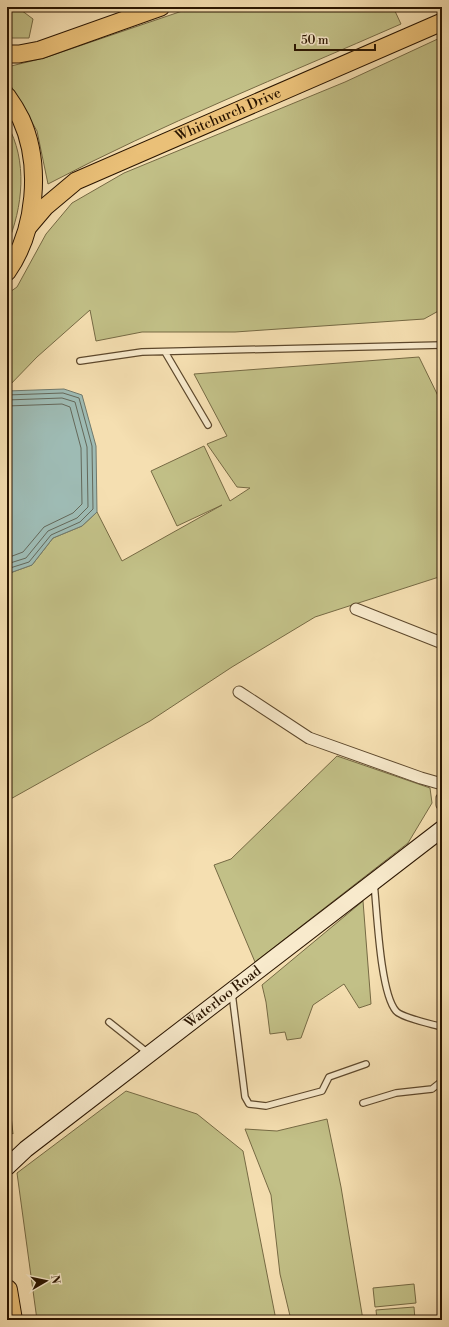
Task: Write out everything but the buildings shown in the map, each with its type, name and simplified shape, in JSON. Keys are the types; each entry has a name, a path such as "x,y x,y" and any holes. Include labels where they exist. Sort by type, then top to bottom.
{"highway":[{"path":"7,1290 12,1320"}],"main road":[{"path":"7,54 19,54 40,50 161,7"},
{"name":"Whitchurch Drive","path":"28,226 45,206 76,181 442,22"},
{"path":"7,96 21,120 29,148 34,174 33,200 28,226 14,262 7,272"}],"street":[{"path":"356,609 442,643"},
{"path":"239,692 309,738 442,784"},
{"path":"442,798 442,805"},
{"name":"Waterloo Road","path":"7,1167 26,1149 442,829"}],"lane":[{"path":"80,361 142,352 442,345"},
{"path":"165,352 208,425"},
{"path":"374,881 383,969 389,1001 396,1012 442,1027"},
{"path":"232,990 245,1098 249,1104 266,1106 322,1091 329,1077 366,1064"},
{"path":"108,1022 150,1054"},
{"path":"363,1104 396,1094 432,1089 442,1081"}],"shaded area":[{"path":"7,7 17,7 33,19 29,38 7,38"},
{"path":"194,7 395,7 394,9 401,24 223,101 135,141 48,184 37,131 7,79 7,67 44,58"},
{"path":"442,37 442,309 424,319 235,332 142,332 96,341 90,310 37,357 7,388 7,294 17,287 46,234 72,203 124,173 345,82"},
{"path":"7,124 14,138 18,153 21,184 17,215 7,245"},
{"path":"419,357 442,404 442,576 315,617 232,667 150,721 7,801 7,574 32,565 53,538 82,526 97,512 122,561 222,505 177,526 151,471 204,446 230,501 250,488 237,487 207,444 227,436 194,374"},
{"path":"337,756 430,788 432,803 408,843 255,962 214,865 231,859"},
{"path":"363,901 371,1004 359,1008 344,984 313,1005 301,1038 287,1040 285,1032 270,1034 266,1002 262,985"},
{"path":"7,1078 13,1134 8,1130 7,1126"},
{"path":"126,1091 197,1114 243,1151 276,1320 37,1320 17,1173"},
{"path":"327,1119 341,1187 363,1320 291,1320 280,1274 271,1195 245,1129 277,1131"},
{"path":"414,1284 416,1303 375,1307 373,1288"},
{"path":"414,1307 415,1320 377,1320 376,1310"}],"water":[{"path":"64,389 82,395 96,446 97,512 82,526 53,538 32,565 7,574 7,391"}]}
